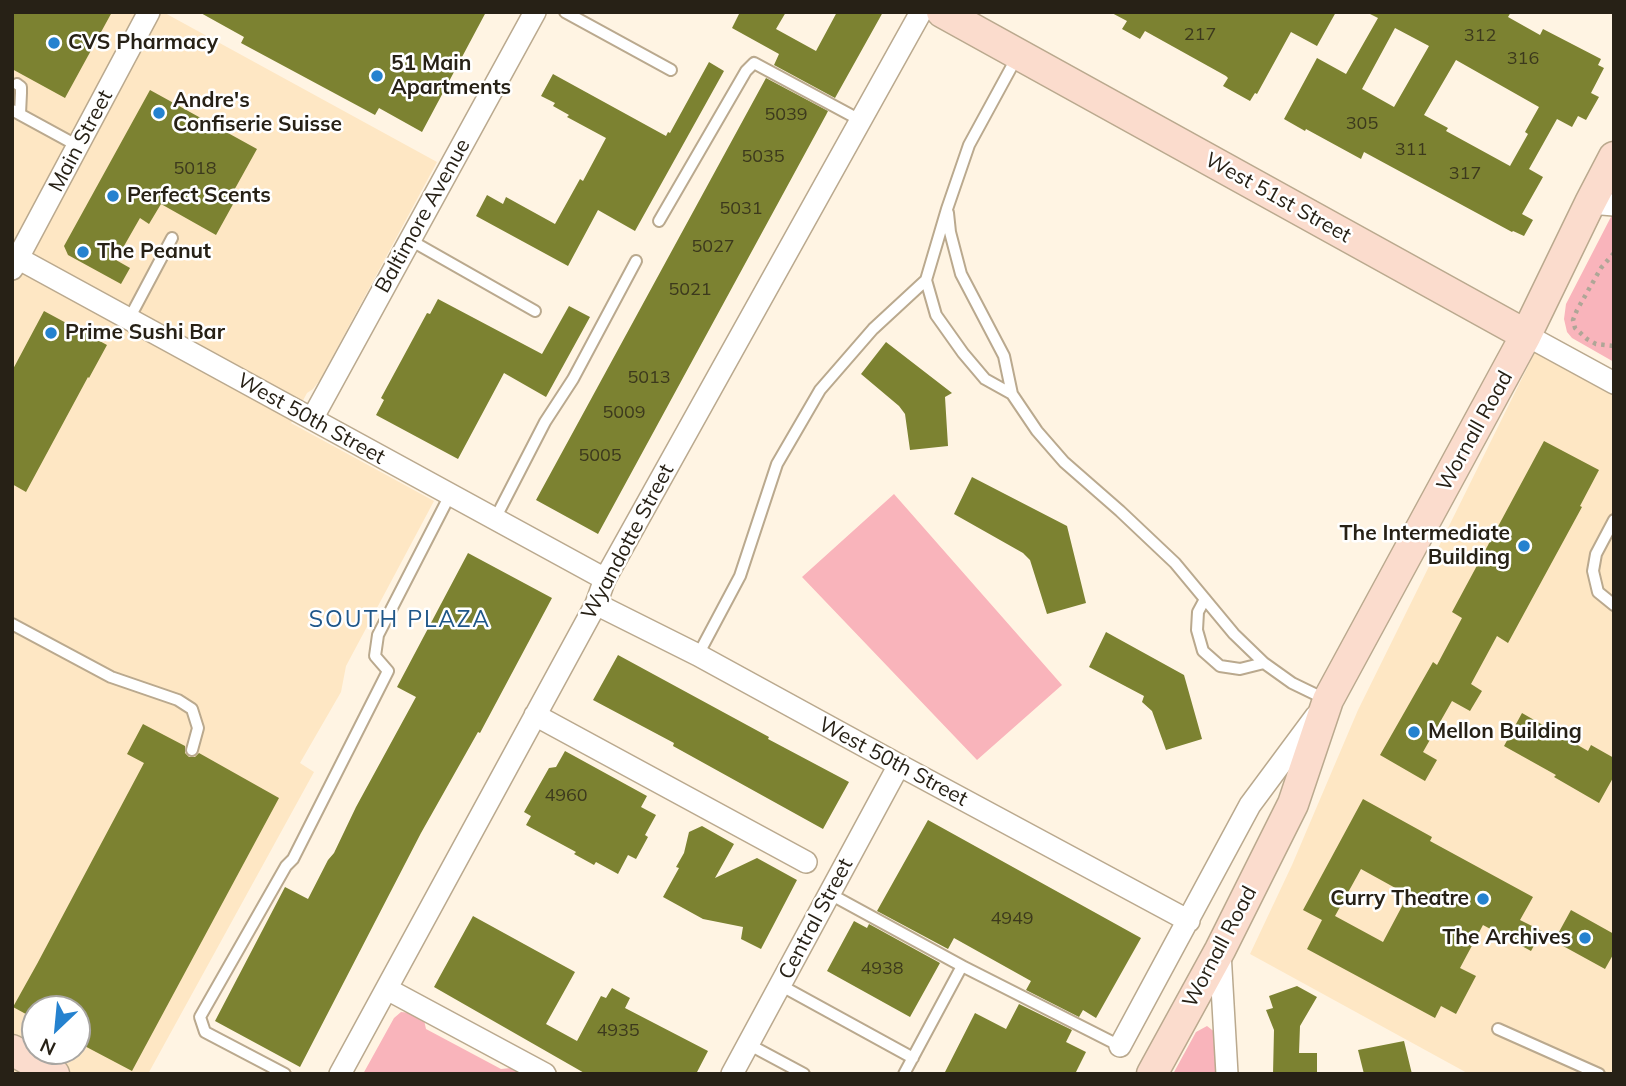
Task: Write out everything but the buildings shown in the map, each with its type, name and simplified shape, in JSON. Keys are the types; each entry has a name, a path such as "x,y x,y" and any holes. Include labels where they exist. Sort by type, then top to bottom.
{"main road":[{"name":"West 51st Street","path":"942,12 1526,335"},
{"name":"Wornall Road","path":"1152,1074 1220,950 1293,804 1328,700 1526,335 1602,204 1614,158"},
{"path":"12,1050 54,1074"}],"street":[{"name":"Main Street","path":"14,261 149,12"},
{"name":"Baltimore Avenue","path":"312,419 535,12"},
{"name":"Wyandotte Street","path":"340,1074 596,604 605,579 921,12"},
{"name":"West 50th Street","path":"14,261 129,319 605,579"},
{"name":"West 51st Street","path":"1526,335 1614,383"},
{"name":"West 50th Street","path":"596,604 698,655 1189,920"},
{"name":"Wornall Road","path":"1121,1046 1250,805 1328,700"},
{"path":"536,715 806,862"},
{"name":"Central Street","path":"733,1074 899,765"},
{"path":"1220,950 1227,1074"},
{"path":"387,989 545,1074"}],"lane":[{"path":"565,12 671,70"},
{"path":"698,655 740,576 777,464 820,390 873,329 926,280 970,145 1018,54"},
{"path":"659,221 746,71 754,63 860,120"},
{"path":"17,84 22,93 16,112 78,146"},
{"path":"947,209 961,274 1004,356 1012,394 1037,431 1064,463 1175,563 1234,635 1264,663 1292,683 1328,700"},
{"path":"129,319 172,238"},
{"path":"410,240 535,311"},
{"path":"495,519 545,422 573,379 636,261"},
{"path":"926,280 936,315 963,353 985,379 1012,394"},
{"path":"285,1074 205,1032 201,1017 286,866 293,859 388,671 375,656 378,635 450,495"},
{"path":"1614,520 1596,554 1593,571 1598,592 1614,605"},
{"path":"1205,599 1198,612 1197,631 1203,652 1220,666 1240,669 1264,663"},
{"path":"12,624 111,677 178,700 192,709 198,728 192,750"},
{"path":"830,894 962,966 1121,1046"},
{"path":"904,1074 962,966"},
{"path":"780,985 913,1058"},
{"path":"1499,1030 1600,1074"},
{"path":"748,1044 804,1074"}],"path":[{"path":"1614,253 1601,268 1573,320 1575,328 1587,339 1596,344 1614,346"}],"shaded area":[{"path":"12,12 163,12 437,162 320,380 307,393 291,423 434,501 346,666 341,692 300,763 314,772 148,1074 12,1074"},
{"path":"1614,211 1614,362 1572,338 1567,332 1564,319 1566,304"},
{"path":"1535,352 1614,394 1614,1074 1469,1074 1250,954 1292,865 1358,710"},
{"path":"894,494 1062,685 977,760 802,577"},
{"path":"401,1012 412,1013 424,1020 426,1029 501,1069 511,1068 523,1074 363,1074 394,1018"},
{"path":"1207,1026 1216,1033 1218,1074 1173,1074 1196,1032"}],"place":[{"name":"CVS Pharmacy","path":"54,43"},
{"name":"51 Main Apartments","path":"377,76"},
{"name":"Andre's Confiserie Suisse","path":"159,113"},
{"name":"Perfect Scents","path":"113,196"},
{"name":"The Peanut","path":"83,252"},
{"name":"Prime Sushi Bar","path":"51,333"},
{"name":"The Intermediate Building","path":"1524,546"},
{"name":"Mellon Building","path":"1414,732"},
{"name":"Curry Theatre","path":"1483,899"},
{"name":"The Archives","path":"1585,938"}],"district":[{"name":"SOUTH PLAZA","path":"400,620"}]}
